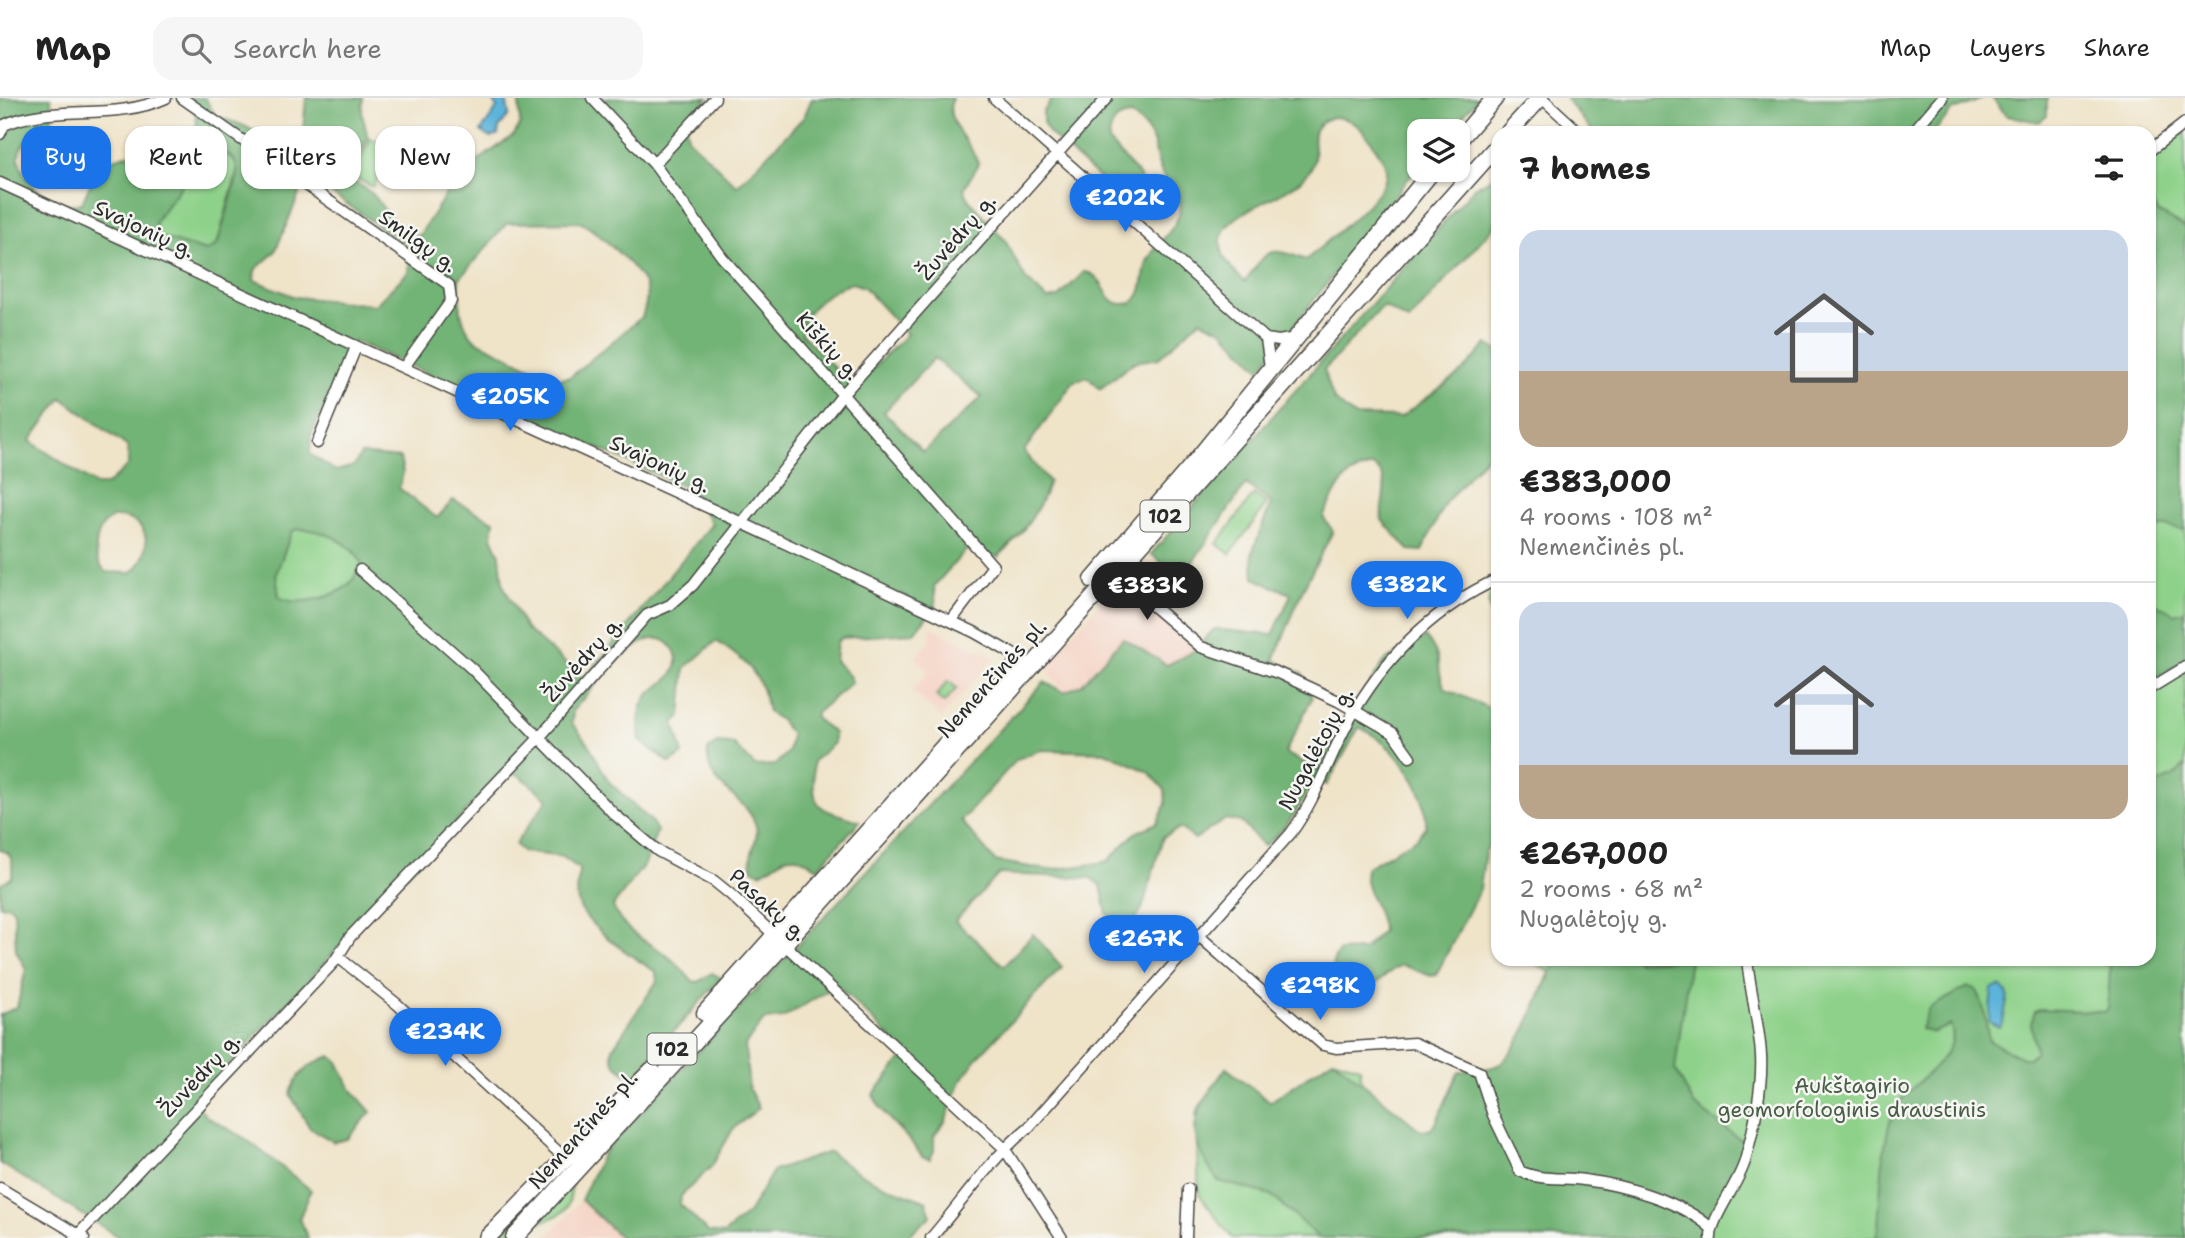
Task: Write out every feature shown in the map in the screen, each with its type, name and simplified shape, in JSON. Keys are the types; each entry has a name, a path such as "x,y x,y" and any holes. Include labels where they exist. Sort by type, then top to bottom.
{"main road":[{"path":"1470,127 1495,98"},
{"path":"1515,126 1541,98"},
{"name":"Nemenčinės pl.","path":"1028,661 1114,573 1491,153"},
{"name":"Nemenčinės pl.","path":"514,1238 1028,661 1423,182"},
{"name":"Nemenčinės pl.","path":"487,1238 567,1160 779,940"}],"street":[{"path":"0,134 4,125 26,117 144,108 166,98"},
{"name":"Smilgų g.","path":"182,98 449,285 451,301 404,367"},
{"name":"Kiškių g.","path":"592,98 654,164 722,257 845,393 993,566 951,621"},
{"path":"654,164 715,98"},
{"path":"994,98 1266,339 1270,348 1270,368"},
{"name":"Žuvėdrų g.","path":"79,1237 338,957 350,937 538,739 647,615 670,605 693,585 845,393 1107,98"},
{"path":"1541,98 1572,126"},
{"path":"1918,126 1942,98"},
{"path":"2156,146 2185,123"},
{"name":"Svajonių g.","path":"0,183 742,523 951,621 1028,661"},
{"path":"1266,339 1279,341 1295,338"},
{"path":"317,443 356,347"},
{"name":"Pasakų g.","path":"360,570 472,669 614,814 658,851 714,881 1004,1148 1062,1238"},
{"path":"1114,573 1201,647 1278,673 1356,710 1393,733 1410,757"},
{"name":"Nugalėtojų g.","path":"931,1238 976,1187 1004,1148 1029,1127 1303,816 1356,710 1386,667 1431,617 1491,583"},
{"path":"2156,685 2185,667"},
{"path":"1199,936 1322,1045 1336,1048 1414,1043 1479,1072 1493,1115 1515,1167 1520,1171 1539,1177 1595,1181 1675,1204 1711,1232 1736,1187 1760,1087 1761,1053 1748,966"},
{"path":"338,957 397,1004 567,1160"},
{"path":"0,1188 79,1237"},
{"path":"1186,1238 1188,1189"}],"shaded area":[{"path":"1129,578 1201,641 1191,653 1167,665 1123,638 1081,685 1064,692 1045,666 1047,662 1114,587"},
{"path":"931,627 995,658 941,718 911,690 929,672 915,658 930,642"},
{"path":"581,1200 621,1238 546,1238"}],"green space":[{"path":"0,98 51,98 52,126 21,126 21,189 38,189 57,201 82,203 88,189 111,189 111,161 125,156 125,189 179,189 155,222 159,237 206,251 217,245 238,175 235,160 227,154 227,126 196,126 197,120 191,98 205,98 216,117 243,126 241,126 241,189 301,189 275,252 255,270 254,280 295,297 375,305 408,272 411,248 325,189 361,189 361,186 377,199 403,231 419,236 450,189 475,189 475,163 514,135 520,124 519,98 708,98 686,121 688,138 737,186 804,117 812,98 952,98 950,107 954,124 979,164 964,188 968,199 1005,240 1025,278 1047,299 1059,297 1084,272 1096,277 1111,299 1123,304 1130,303 1139,294 1147,262 1179,215 1178,199 1160,169 1149,132 1132,115 1117,120 1109,137 1109,142 1140,176 1142,190 1135,199 1124,201 1050,134 1043,123 1043,112 1053,98 1479,98 1460,119 1407,119 1407,180 1260,369 1222,330 1200,320 1159,358 1134,362 1100,389 1088,377 1074,381 1024,451 1049,482 1034,514 1015,540 998,557 966,550 934,586 936,607 913,633 842,638 837,642 835,661 851,678 851,683 816,713 815,718 834,733 834,743 813,761 814,790 824,809 860,821 818,868 792,856 760,873 752,868 756,826 744,806 712,773 708,750 717,743 733,744 755,766 775,765 788,752 791,735 780,720 768,712 762,688 752,670 716,641 685,668 681,716 674,723 683,754 670,763 640,741 639,730 643,703 676,667 675,651 668,643 653,639 632,649 573,710 572,723 589,745 609,782 651,821 657,831 646,862 613,906 617,915 629,929 672,960 692,981 698,982 712,973 721,978 633,1078 614,1063 613,1048 657,981 656,972 612,941 582,912 577,898 579,869 563,857 523,852 515,844 548,799 519,775 502,773 194,1102 207,1117 246,1139 311,1190 299,1219 308,1238 120,1238 0,1163 0,1015 17,1007 26,969 16,951 14,911 9,905 0,906 0,884 12,877 12,861 8,853 0,850","holes":["1332,117 1350,121 1359,127 1384,162 1386,175 1382,185 1364,208 1306,260 1284,252 1270,253 1245,282 1226,260 1221,242 1226,228 1238,216 1293,186 1307,174 1314,158 1314,135 1321,123","580,222 628,262 643,282 647,296 642,317 570,377 554,379 475,340 465,327 460,304 459,279 507,223","852,283 864,287 907,334 853,388 801,333 812,308 835,290","354,341 690,489 712,524 584,679 526,629 503,585 500,555 492,537 494,521 453,500 437,518 399,488 403,473 400,458 361,454 354,466 336,471 310,454 311,435","934,358 982,397 923,452 884,412","62,398 128,447 128,465 107,485 96,485 30,441","113,517 125,518 142,528 146,546 144,555 131,573 106,572 101,566 96,543 102,528","299,529 326,534 343,542 362,563 345,588 306,601 279,597 276,574 292,531"]},
{"path":"306,98 363,98 362,114 368,138 361,151 361,126 303,126"},
{"path":"1985,98 1952,111 1939,126 1588,126 1566,99"},
{"path":"1992,98 2047,98 2047,116 2039,122 2007,116"},
{"name":"Aukštagirio geomorfologinis draustinis","path":"2185,130 2185,1238 1232,1238 1199,1194 1196,1126 1196,1112 1226,1068 1270,1102 1333,1059 1360,1067 1365,1111 1431,1140 1508,1071 1550,972 1539,966 2156,966 2156,155"},
{"path":"371,138 375,140 373,187 361,181 361,157"},
{"path":"227,155 238,167 217,245 206,251 158,237 155,222 179,189 227,189"},
{"path":"1491,179 1491,230 1409,321 1383,306 1324,370 1334,400 1354,416 1401,417 1464,370 1487,344 1491,347 1491,451 1445,503 1422,551 1409,550 1382,520 1384,484 1379,471 1373,466 1347,478 1337,490 1323,517 1333,531 1303,589 1274,660 1303,674 1312,698 1285,753 1318,770 1350,713 1385,661 1425,637 1436,653 1440,676 1446,689 1491,709 1491,843 1485,852 1480,889 1436,975 1431,976 1402,965 1393,969 1374,986 1360,992 1338,989 1334,978 1333,964 1340,951 1364,950 1382,931 1379,915 1369,892 1366,868 1417,838 1426,827 1421,796 1406,768 1385,744 1359,727 1327,785 1313,778 1293,815 1281,831 1264,846 1241,822 1226,819 1195,839 1180,828 1163,837 1142,909 1130,927 1120,929 1107,914 1101,886 1091,878 999,874 955,921 1004,966 1033,934 1062,967 977,1058 960,1083 945,1122 934,1136 934,1151 930,1159 922,1157 884,1113 873,1095 905,1055 903,1050 837,985 783,1018 764,1020 745,1045 749,1089 759,1108 733,1129 712,1166 681,1196 680,1204 708,1232 724,1234 749,1212 773,1171 830,1152 852,1169 875,1181 926,1201 931,1216 905,1238 621,1238 581,1200 603,1153 1044,682 1064,692 1081,685 1123,638 1167,665 1191,653 1214,629 1273,635 1291,594 1254,578 1252,553 1271,503 1246,484 1192,563 1172,571 1151,554 1475,187","holes":["1041,750 1105,752 1149,772 1165,790 1166,804 1157,823 1135,833 1108,861 1048,870 995,861 961,821 1017,759"]},
{"path":"2156,209 2185,227 2185,530 2166,526 2156,528"},
{"path":"1254,494 1267,504 1230,554 1217,544"},
{"path":"292,531 318,531 335,538 357,555 362,563 353,580 345,588 306,601 279,598 276,574"},
{"path":"2156,604 2174,614 2185,611 2185,660 2156,677"},
{"path":"948,681 957,688 944,703 936,696"},
{"path":"2185,765 2185,1238 1877,1238 1884,1150 1891,1117 1903,1097 1943,1057 1953,1035 1950,1025 1932,1033 1921,1029 1929,1008 1968,987 1975,989 1983,1005 1989,1041 2022,1058 2029,1058 2036,1051 2031,1023 2035,1012 2041,1009 2105,1012 2108,1008 2110,966 2156,966 2156,784 2174,776"},
{"path":"1553,966 1689,966 1675,1069 1694,1105 1745,1143 1736,1173 1706,1233 1700,1238 1319,1238 1271,1195 1218,1181 1199,1148 1196,1123 1199,1111 1226,1068 1270,1102 1333,1059 1420,1130 1429,1130 1435,1125 1458,1073 1496,1066 1505,1060 1531,1018"},
{"path":"331,1056 338,1062 351,1089 371,1112 347,1139 334,1142 310,1128 290,1094 296,1080 306,1069"},
{"path":"580,1151 582,1154 506,1238 496,1238 533,1204"},
{"path":"573,1179 565,1210 533,1226"}],"water":[{"path":"492,98 506,98 509,115 499,128 498,135 490,138 481,131 497,108"},
{"path":"2000,986 2008,994 2003,1022 1999,1027 1989,1022 1992,988"}]}
